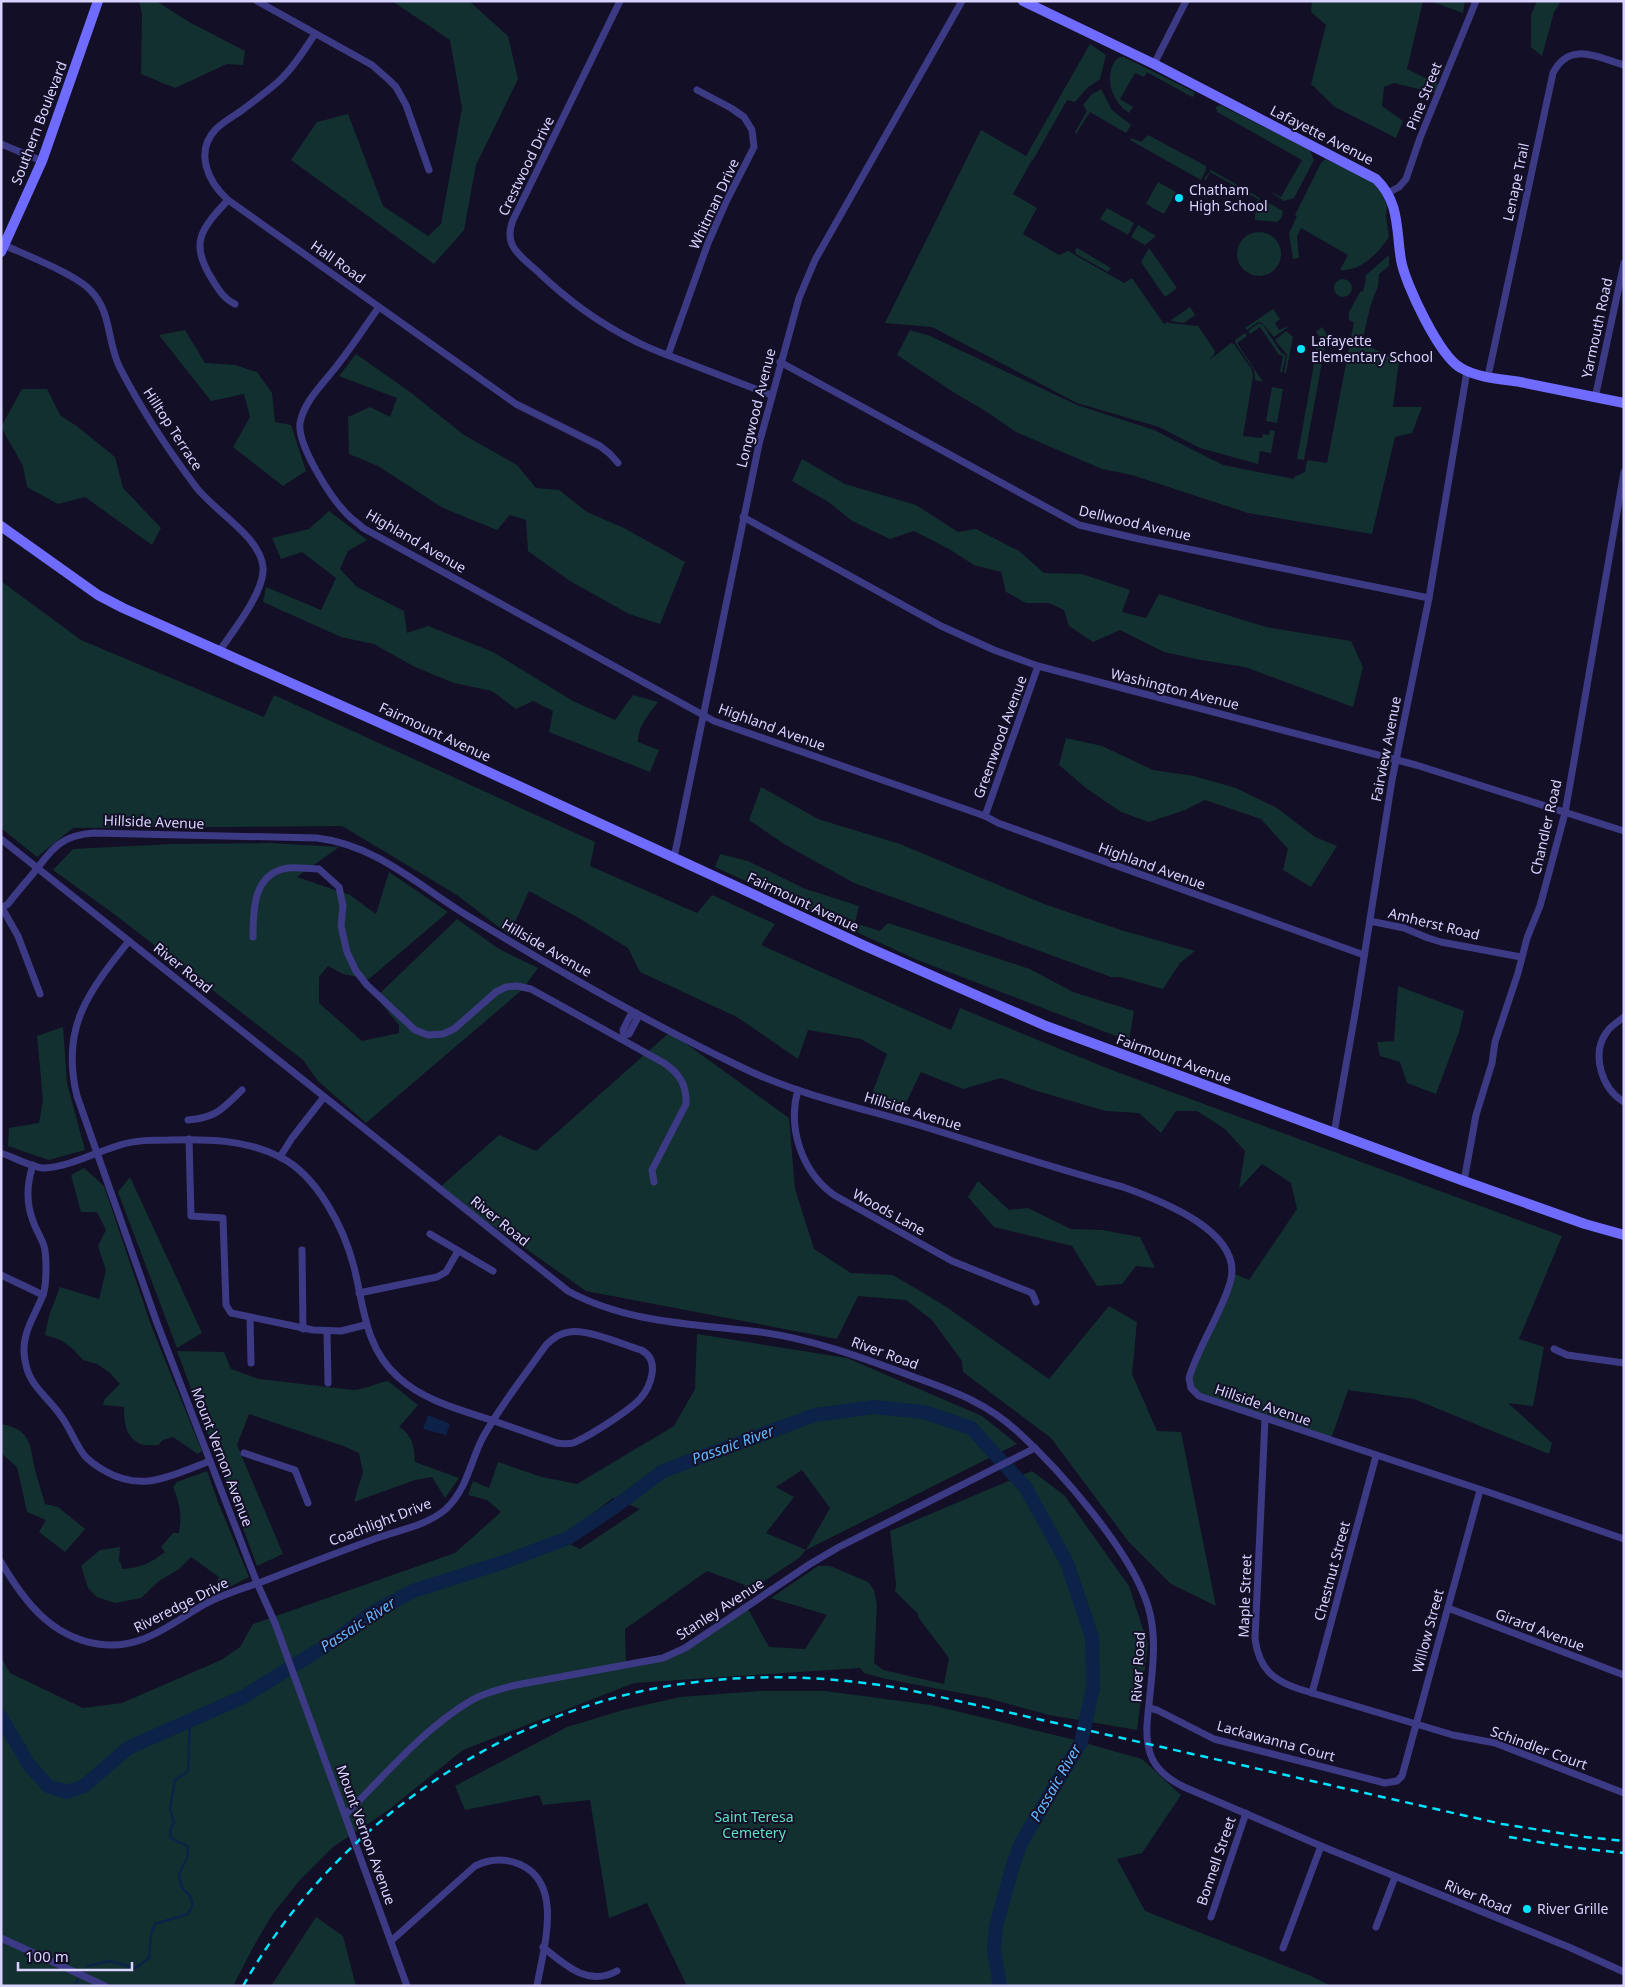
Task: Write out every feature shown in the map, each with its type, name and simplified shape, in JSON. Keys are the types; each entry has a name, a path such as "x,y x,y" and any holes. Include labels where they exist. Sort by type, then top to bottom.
{"main road":[{"name":"Southern Boulevard","path":"3,249 42,161 98,1"},
{"name":"Lafayette Avenue","path":"1023,1 1154,64 1371,176 1384,186 1397,219 1401,259 1410,290 1445,352 1455,364 1467,371 1488,376 1624,403"},
{"name":"Fairmount Avenue","path":"1,526 98,595 900,962 1046,1026 1464,1181 1576,1221 1624,1235"}],"street":[{"path":"257,1 376,68 396,87 406,105 429,170"},
{"name":"Crestwood Drive","path":"620,1 513,220 509,232 510,240 516,252 572,302 613,330 645,346 771,395"},
{"name":"Longwood Avenue","path":"674,858 742,517 771,395 806,278 962,1"},
{"path":"1154,64 1186,1"},
{"name":"Pine Street","path":"1388,193 1399,187 1406,179 1420,138 1476,1"},
{"name":"Hall Road","path":"315,34 298,61 281,79 222,123 211,136 205,152 205,166 210,180 228,200 516,404 600,446 618,463"},
{"name":"Lenape Trail","path":"1488,376 1553,73 1563,58 1571,55 1592,55 1624,65"},
{"name":"Whitman Drive","path":"668,354 708,243 754,147 752,130 744,117 696,90"},
{"path":"1,144 42,161"},
{"path":"228,200 205,228 200,239 199,255 208,274 225,298 236,304"},
{"name":"Hilltop Terrace","path":"3,249 82,282 97,297 104,310 119,367 141,405 196,488 248,537 259,552 263,568 261,582 220,650"},
{"name":"Yarmouth Road","path":"1595,398 1621,293 1624,263"},
{"name":"Highland Avenue","path":"379,307 306,406 300,424 301,437 306,452 329,492 345,513 363,528 714,721 985,816 998,823 1364,955"},
{"name":"Dellwood Avenue","path":"780,362 1079,525 1130,538 1429,598"},
{"name":"Fairview Avenue","path":"1334,1133 1392,780 1429,598 1467,371"},
{"name":"Chandler Road","path":"1464,1181 1476,1115 1492,1063 1495,1042 1518,974 1521,957 1540,906 1564,813 1624,472"},
{"name":"Washington Avenue","path":"742,517 941,626 994,650 1038,666 1416,765 1624,831"},
{"name":"Greenwood Avenue","path":"985,816 1038,666"},
{"name":"Hillside Avenue","path":"1,908 8,904 44,858 63,841 84,834 317,838 358,847 385,861 472,919 545,962 636,1014 744,1069 798,1090 1123,1187 1168,1205 1201,1224 1229,1253 1232,1273 1229,1288 1191,1373 1189,1383 1194,1393 1198,1396 1624,1539"},
{"name":"River Road","path":"1,839 557,1283 588,1302 632,1315 763,1333 848,1352 979,1402 996,1413 1053,1468 1101,1526 1122,1555 1141,1589 1152,1624 1154,1649 1146,1730 1148,1746 1150,1754 1159,1769 1175,1782 1321,1846 1571,1948 1624,1972"},
{"path":"253,937 253,910 260,885 270,874 287,868 319,869 339,887 342,906 341,926 347,952 356,971 367,985 415,1030 428,1035 443,1034 454,1030 496,992 506,987 517,986 532,989 623,1037 676,1071 682,1080 686,1093 686,1104 680,1118 652,1170 654,1182"},
{"path":"1,908 18,936 40,994"},
{"name":"Amherst Road","path":"1370,921 1404,928 1441,942 1521,957"},
{"name":"Mount Vernon Avenue","path":"130,941 98,979 79,1016 72,1063 75,1088 161,1332 257,1584 274,1623 407,1986"},
{"path":"623,1037 623,1030 630,1016 636,1014"},
{"path":"1624,1017 1607,1031 1599,1056 1603,1077 1615,1096 1624,1102"},
{"path":"188,1120 204,1118 218,1113 242,1090"},
{"name":"Woods Lane","path":"798,1090 793,1107 798,1141 806,1163 821,1184 834,1195 952,1261 1032,1293 1036,1302"},
{"path":"280,1157 292,1138 324,1097"},
{"path":"189,1139 191,1216 223,1218 226,1305 230,1313 303,1329 327,1332 341,1331 365,1325"},
{"path":"1,1153 33,1166 46,1168 129,1142 189,1139 234,1142 280,1157 304,1174 328,1207 349,1250 365,1325 384,1363 408,1385 425,1396 494,1421"},
{"path":"33,1166 28,1188 29,1208 32,1220 44,1246 46,1276 43,1295 26,1337 24,1353 28,1371 36,1389 66,1422 85,1456 111,1475 144,1483 164,1479 210,1462"},
{"path":"430,1234 494,1271"},
{"path":"302,1250 303,1329"},
{"path":"359,1293 437,1277 446,1272 458,1251"},
{"path":"1,1274 43,1295"},
{"path":"250,1318 251,1363"},
{"path":"327,1332 328,1383"},
{"name":"Coachlight Drive","path":"257,1584 428,1520 440,1513 453,1502 462,1490 482,1440 494,1421 546,1345 556,1336 566,1332 583,1332 641,1350 650,1356 653,1362 648,1386 639,1399 573,1443 557,1443 494,1421"},
{"path":"1554,1349 1567,1355 1624,1363"},
{"name":"Maple Street","path":"1265,1420 1255,1639 1256,1649 1265,1668 1272,1676 1287,1685 1416,1723"},
{"name":"Stanley Avenue","path":"345,1815 422,1738 450,1714 474,1699 493,1691 516,1685 663,1658 686,1648 839,1547 1034,1448"},
{"path":"244,1453 295,1470 308,1503"},
{"name":"Chestnut Street","path":"1312,1693 1376,1456"},
{"name":"Willow Street","path":"1400,1778 1480,1490"},
{"name":"Riveredge Drive","path":"1,1562 24,1599 47,1622 77,1639 116,1646 141,1641 206,1603 257,1584"},
{"name":"Girard Avenue","path":"1448,1608 1624,1675"},
{"name":"Lackawanna Court","path":"1149,1708 1157,1710 1214,1739 1385,1783 1397,1781 1400,1778"},
{"name":"Schindler Court","path":"1416,1723 1454,1735 1495,1743 1624,1794"},
{"name":"Bonnell Street","path":"1211,1917 1246,1813"},
{"path":"1283,1948 1321,1846"},
{"path":"392,1941 475,1866 487,1861 508,1860 522,1865 534,1874 547,1897 548,1912 537,1986"},
{"path":"1376,1927 1395,1877"},
{"path":"1,1938 105,1986"},
{"path":"544,1947 563,1963 585,1976 601,1978 617,1971"}],"green space":[{"path":"139,1 156,1 191,23 245,51 243,65 227,64 175,88 141,74 142,14"},
{"path":"392,1 469,1 508,36 518,79 476,165 464,230 434,264 291,160 317,122 348,114 383,206 428,236 441,224 462,108 450,40"},
{"path":"1312,1 1423,1 1407,69 1438,84 1435,93 1394,83 1384,87 1382,106 1403,121 1396,138 1335,107 1311,84 1326,25 1311,12"},
{"path":"1430,1 1465,1 1463,13"},
{"path":"1537,1 1561,1 1554,12 1542,56 1531,47 1531,15"},
{"path":"1090,44 1106,55 1100,79 1087,88 1075,102 1067,100 1033,160 1029,158 1032,160 1013,194 1037,208 1023,234 1059,255 1068,251 1124,283 1132,278 1164,324 1168,322 1198,326 1215,351 1214,355 1207,362 1231,343 1234,344 1252,370 1253,376 1243,436 1262,438 1263,434 1269,435 1270,430 1275,431 1271,453 1260,451 1258,464 1200,448 1159,427 1077,403 932,327 885,323 981,130 1026,156"},
{"path":"1120,57 1124,57 1194,92 1194,96 1192,97 1147,72 1144,77 1135,73 1120,99 1133,107 1129,113 1116,99 1110,82 1112,66"},
{"path":"1101,89 1112,110 1131,125 1126,133 1090,112 1076,134 1075,132 1087,111 1083,105 1091,95"},
{"path":"1220,105 1310,150 1314,160 1294,198 1284,201 1269,191 1281,197 1302,160 1217,112 1216,107"},
{"path":"1148,135 1206,166 1201,180 1130,140 1132,138 1141,142"},
{"path":"1325,159 1365,177 1378,187 1387,205 1386,217 1389,237 1369,260 1348,270 1340,270 1348,255 1301,228 1297,236 1299,258 1293,259 1289,233 1297,216 1295,215 1321,163"},
{"path":"1211,170 1260,198 1255,209 1252,209 1258,199 1210,172 1206,180 1204,179"},
{"path":"1158,182 1176,192 1164,214 1146,204"},
{"path":"1264,200 1283,211 1282,217 1277,222 1255,220 1255,214"},
{"path":"1107,208 1134,223 1128,235 1100,219"},
{"path":"1138,225 1156,236 1145,245 1131,237"},
{"path":"1263,232 1275,238 1280,245 1280,263 1275,270 1268,275 1255,276 1247,273 1240,266 1237,250 1240,242 1247,235"},
{"path":"1077,248 1111,268 1108,272 1076,254"},
{"path":"1149,248 1177,288 1165,297 1141,262"},
{"path":"1389,255 1389,266 1379,274 1378,286 1370,307 1362,343 1399,361 1393,407 1422,407 1412,433 1395,437 1372,534 1248,513 1132,475 1102,469 1016,432 897,355 910,330 930,336 1077,405 1154,430 1223,465 1294,479 1294,477 1305,472 1307,460 1327,463 1354,322 1349,320 1349,312 1360,292 1363,291 1366,280 1365,276"},
{"path":"1339,279 1347,279 1352,284 1350,295 1339,297 1334,292 1334,284"},
{"path":"1190,307 1195,315 1184,323 1171,321 1171,320"},
{"path":"1273,309 1280,319 1275,323 1279,330 1287,328 1274,337 1261,322 1247,330 1245,328"},
{"path":"1259,323 1263,325 1280,351 1286,356 1282,372 1280,372 1283,356 1279,355 1260,327 1250,334 1248,331"},
{"path":"1322,327 1327,335 1304,460 1297,459 1319,336 1316,332"},
{"path":"185,330 205,363 235,365 257,372 272,393 275,422 291,425 306,471 283,486 233,447 250,417 244,394 211,401 159,335"},
{"path":"1286,331 1293,337 1286,373 1284,373 1287,355 1275,340"},
{"path":"1245,333 1247,336 1237,343 1263,382 1255,380 1254,370 1236,344 1235,340"},
{"path":"356,354 410,392 464,435 517,465 536,488 559,490 587,512 624,528 685,562 660,624 629,614 570,581 528,551 526,520 510,515 497,530 443,508 378,466 349,454 348,417 370,407 390,417 397,398 339,376"},
{"path":"1272,387 1283,389 1277,423 1266,421"},
{"path":"22,389 47,389 60,415 115,457 123,488 161,528 152,545 85,497 58,504 27,487 23,466 1,427"},
{"path":"802,459 845,484 916,505 958,532 976,529 1019,551 1044,573 1082,574 1130,590 1122,612 1146,618 1159,594 1266,627 1351,641 1363,667 1353,707 1245,667 1164,652 1120,630 1093,642 1069,626 1064,610 1049,603 1026,603 1006,592 1001,572 974,565 949,549 914,531 890,539 852,521 830,503 792,481"},
{"path":"329,511 367,540 348,551 340,569 357,587 404,611 407,633 428,626 493,652 573,701 615,720 633,695 658,702 644,721 638,736 638,742 659,750 650,772 549,732 553,711 533,701 516,709 492,691 454,683 415,667 374,644 341,637 263,602 266,587 321,610 336,578 302,552 281,559 272,538 309,529"},
{"path":"1,581 81,640 264,717 274,695 595,842 590,866 697,913 712,895 775,924 761,945 951,1030 960,1008 1109,1069 1562,1236 1519,1339 1544,1347 1533,1406 1508,1403 1552,1443 1549,1454 1414,1399 1348,1390 1330,1442 1199,1397 1190,1376 1233,1273 1249,1280 1297,1209 1291,1183 1262,1164 1239,1189 1245,1151 1225,1129 1197,1111 1176,1111 1161,1133 1139,1113 1106,1111 1037,1091 1001,1078 963,1089 921,1072 902,1111 870,1099 887,1054 861,1039 808,1030 798,1059 737,1017 640,972 628,948 529,891 509,935 457,895 342,826 73,828 37,857 1,828"},
{"path":"1066,738 1102,746 1153,770 1194,776 1236,788 1277,808 1315,837 1337,846 1311,887 1283,870 1288,849 1261,819 1205,800 1185,810 1149,822 1121,812 1086,788 1059,765"},
{"path":"761,787 818,819 900,844 1044,904 1121,930 1195,951 1180,963 1163,989 1120,977 1111,977 854,883 784,844 749,820"},
{"path":"270,843 339,847 297,877 350,895 376,914 389,872 448,912 369,979 343,974 328,966 319,977 319,1003 362,1041 399,1033 399,1025 376,997 457,919 499,949 538,968 522,990 366,1123 318,1081 303,1060 114,914 53,870 73,849 172,844"},
{"path":"720,854 748,861 803,888 859,906 855,923 880,931 888,923 1030,969 1073,992 1134,1011 1129,1041 915,959 715,867"},
{"path":"1398,986 1464,1011 1459,1032 1436,1094 1407,1083 1400,1062 1380,1056 1377,1042 1394,1041"},
{"path":"63,1027 67,1083 85,1150 49,1160 8,1146 9,1128 39,1123 43,1100 37,1036"},
{"path":"670,1032 789,1118 795,1189 814,1249 851,1273 893,1275 945,1306 1049,1379 1109,1306 1137,1322 1132,1374 1157,1431 1181,1432 1216,1606 1171,1584 1128,1541 1051,1438 963,1372 962,1361 932,1320 906,1300 858,1296 837,1339 586,1291 439,1188 499,1135 536,1151"},
{"path":"84,1168 104,1186 152,1328 202,1451 198,1454 173,1437 163,1440 158,1445 141,1444 132,1438 124,1418 124,1407 103,1405 104,1400 120,1384 110,1373 97,1364 83,1360 61,1340 45,1335 49,1316 60,1287 99,1299 106,1270 98,1246 106,1230 97,1212 81,1212 71,1175"},
{"path":"130,1177 202,1333 177,1348 118,1192"},
{"path":"978,1181 1009,1210 1028,1208 1071,1229 1102,1230 1140,1237 1155,1268 1136,1266 1122,1284 1097,1286 1072,1246 994,1227 968,1197"},
{"path":"697,1334 847,1358 982,1416 1017,1444 806,1550 799,1558 746,1593 745,1585 707,1571 625,1629 626,1667 677,1654 747,1607 769,1647 805,1649 827,1615 771,1598 818,1566 830,1566 868,1582 874,1590 877,1605 874,1663 883,1670 944,1684 949,1658 918,1617 918,1614 895,1591 896,1584 890,1531 1032,1471 1065,1496 1129,1586 1148,1644 1137,1730 1049,1715 987,1698 886,1679 864,1673 860,1668 634,1683 463,1750 387,1811 333,1847 299,1881 272,1915 233,1986 1,1986 1,1657 10,1673 83,1708 122,1703 221,1660 240,1647 253,1624 455,1553 501,1512 487,1500 468,1495 473,1481 489,1488 498,1462 542,1477 577,1484 674,1426 695,1389","holes":["802,1470 830,1508 806,1550 766,1533 794,1497 776,1487","613,1498 640,1509 580,1549 559,1539"]},
{"path":"177,1351 224,1352 231,1369 259,1379 353,1390 388,1381 418,1405 399,1427 410,1438 415,1462 459,1478 445,1498 432,1477 415,1480 354,1502 363,1472 359,1453 249,1414 237,1445 283,1554 257,1566"},
{"path":"1,1424 11,1426 24,1434 30,1446 45,1504 58,1507 85,1529 65,1552 39,1532 46,1520 27,1512 17,1467 1,1453"},
{"path":"207,1471 249,1577 222,1591 215,1585 219,1577 191,1557 179,1569 159,1581 141,1598 115,1603 97,1597 88,1588 81,1566 100,1550 120,1547 119,1561 122,1569 145,1564 165,1552 161,1547 173,1533 179,1533 180,1527 180,1510 173,1487 177,1482"},
{"name":"Saint Teresa Cemetery","path":"759,1691 825,1691 931,1705 1067,1738 1142,1759 1181,1795 1142,1853 1117,1859 1145,1911 1311,1976 1331,1986 687,1986 647,1903 609,1918 590,1800 543,1805 539,1795 465,1810 455,1786 567,1727 623,1710 680,1697"},
{"path":"316,1917 343,1936 356,1986 271,1986"}],"water":[{"path":"428,1415 450,1424 446,1435 423,1429"}],"waterway":[{"name":"Passaic River","path":"1,1717 29,1765 48,1786 67,1792 84,1786 128,1748 243,1697 338,1638 370,1614 413,1591 504,1562 568,1538 616,1506 663,1471 815,1415 874,1407 924,1412 971,1428 1026,1488 1067,1563 1092,1637 1093,1688 1081,1742 1021,1843 996,1926 994,1950 1000,1986"},
{"path":"87,1966 110,1961 136,1968 149,1958 151,1935 155,1924 188,1914 193,1905 190,1896 182,1888 179,1874 188,1856 187,1846 171,1838 170,1831 174,1822 170,1809 175,1780 188,1771 190,1719"},
{"path":"74,1986 78,1979"}],"railway":[{"path":"243,1986 280,1929 324,1876 373,1828 428,1786 486,1749 549,1720 614,1698 681,1684 737,1678 821,1679 905,1689 1502,1824 1624,1841"},
{"path":"1509,1837 1568,1847 1624,1853"}],"place":[{"name":"Chatham High School","path":"1179,198"},
{"name":"Lafayette Elementary School","path":"1301,349"},
{"name":"River Grille","path":"1527,1909"}]}
